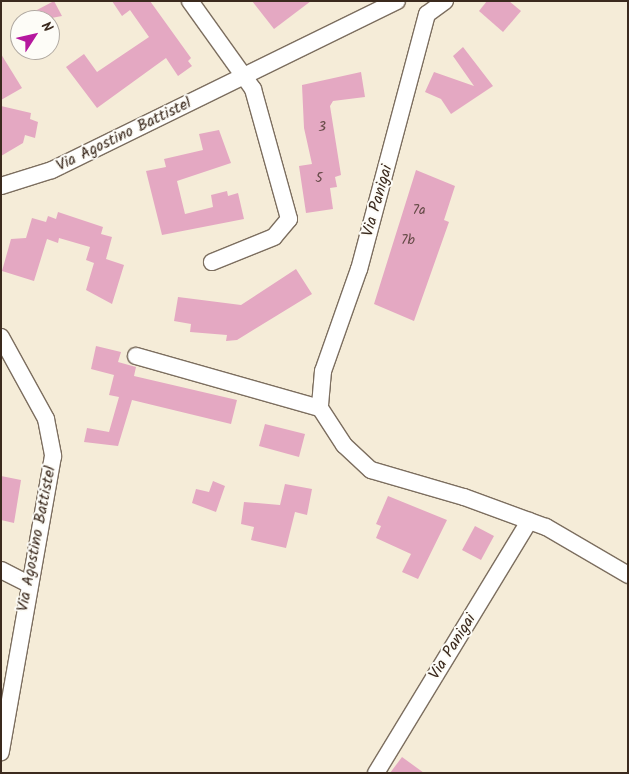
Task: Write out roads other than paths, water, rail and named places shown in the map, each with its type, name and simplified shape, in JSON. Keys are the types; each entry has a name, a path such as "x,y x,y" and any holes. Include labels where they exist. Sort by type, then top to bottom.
{"street":[{"path":"190,1 253,89 289,219 274,237 212,262"},
{"name":"Via Agostino Battistel","path":"1,186 52,170 244,77 375,7 397,1"},
{"name":"Via Panigai","path":"320,408 323,371 361,259 426,7 445,1"},
{"name":"Via Agostino Battistel","path":"1,337 51,436 53,456 27,583 1,752"},
{"path":"136,356 320,408 344,445 371,470 529,521 568,537 628,575"},
{"name":"Via Panigai","path":"376,773 529,521"},
{"path":"1,570 27,583"}]}
